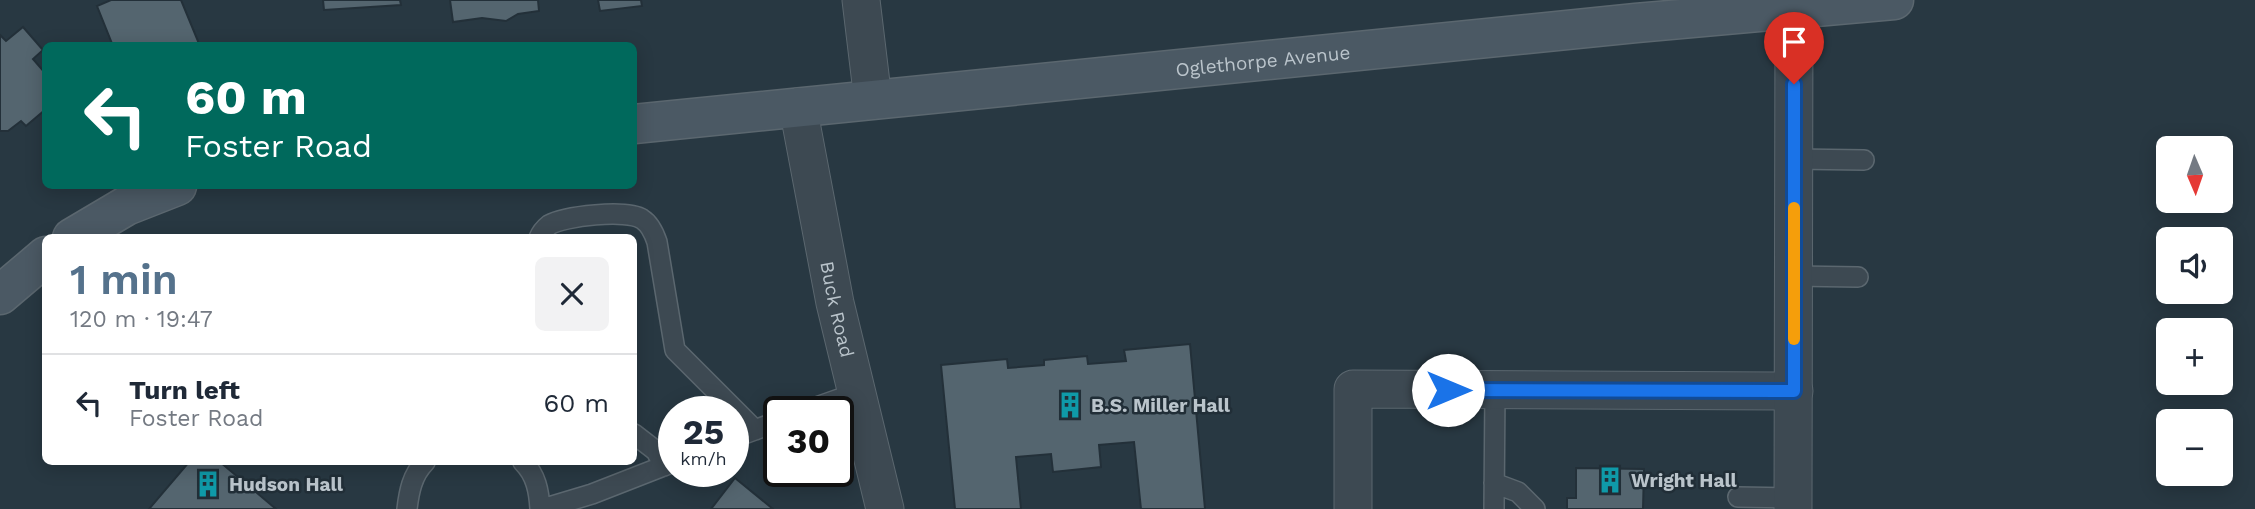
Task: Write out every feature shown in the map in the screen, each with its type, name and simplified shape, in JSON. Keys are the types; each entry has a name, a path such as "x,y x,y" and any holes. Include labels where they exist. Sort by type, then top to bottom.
{"main road":[{"name":"Oglethorpe Avenue","path":"637,124 873,100 1636,11 1794,9 1894,0"},
{"path":"79,234 126,206 169,189"},
{"path":"0,295 42,258"}],"street":[{"path":"861,0 873,100"},
{"path":"1794,9 1794,503"},
{"name":"Buck Road","path":"798,107 828,266 885,509"},
{"path":"1353,509 1353,389 1794,391"}],"lane":[{"path":"1794,159 1864,160"},
{"path":"542,234 551,224 602,214 631,214 642,219 652,229 657,242 675,350 755,429"},
{"path":"1794,276 1858,277"},
{"path":"1494,509 1495,390"},
{"path":"848,396 856,393"},
{"path":"749,431 763,426"},
{"path":"637,437 658,453"},
{"path":"407,509 410,487 422,465"},
{"path":"526,465 538,488 541,509 592,494 658,467"},
{"path":"1494,483 1518,492 1535,509"},
{"path":"1738,497 1794,503"}],"building":[{"path":"111,0 181,0 198,42 111,42 97,6"},
{"path":"323,0 400,0 401,5 324,10"},
{"path":"450,0 538,0 539,11 518,14 506,21 482,18 453,22"},
{"path":"598,0 641,0 642,6 600,11"},
{"path":"23,27 42,49 33,59 42,69 42,112 26,126 21,121 8,131 0,131 0,35 6,41"},
{"name":"B.S. Miller Hall","path":"1190,344 1205,509 1141,509 1134,442 1099,445 1101,467 1053,472 1051,454 1016,457 1021,509 955,509 941,365 1007,359 1008,368 1044,365 1044,360 1087,356 1088,364 1126,361 1124,350"},
{"name":"Hudson Hall","path":"186,465 224,465 276,509 149,509"},
{"name":"Wright Hall","path":"1576,468 1644,469 1643,509 1567,509 1567,498 1576,498"},
{"path":"728,487 746,487 773,509 711,509"}],"slow traffic":[{"path":"1794,208 1794,339"}],"place":[{"name":"B.S. Miller Hall","path":"1070,405"},
{"name":"Wright Hall","path":"1610,480"},
{"name":"Hudson Hall","path":"208,484"}],"route":[{"path":"1448,390 1794,391 1794,84"}]}
